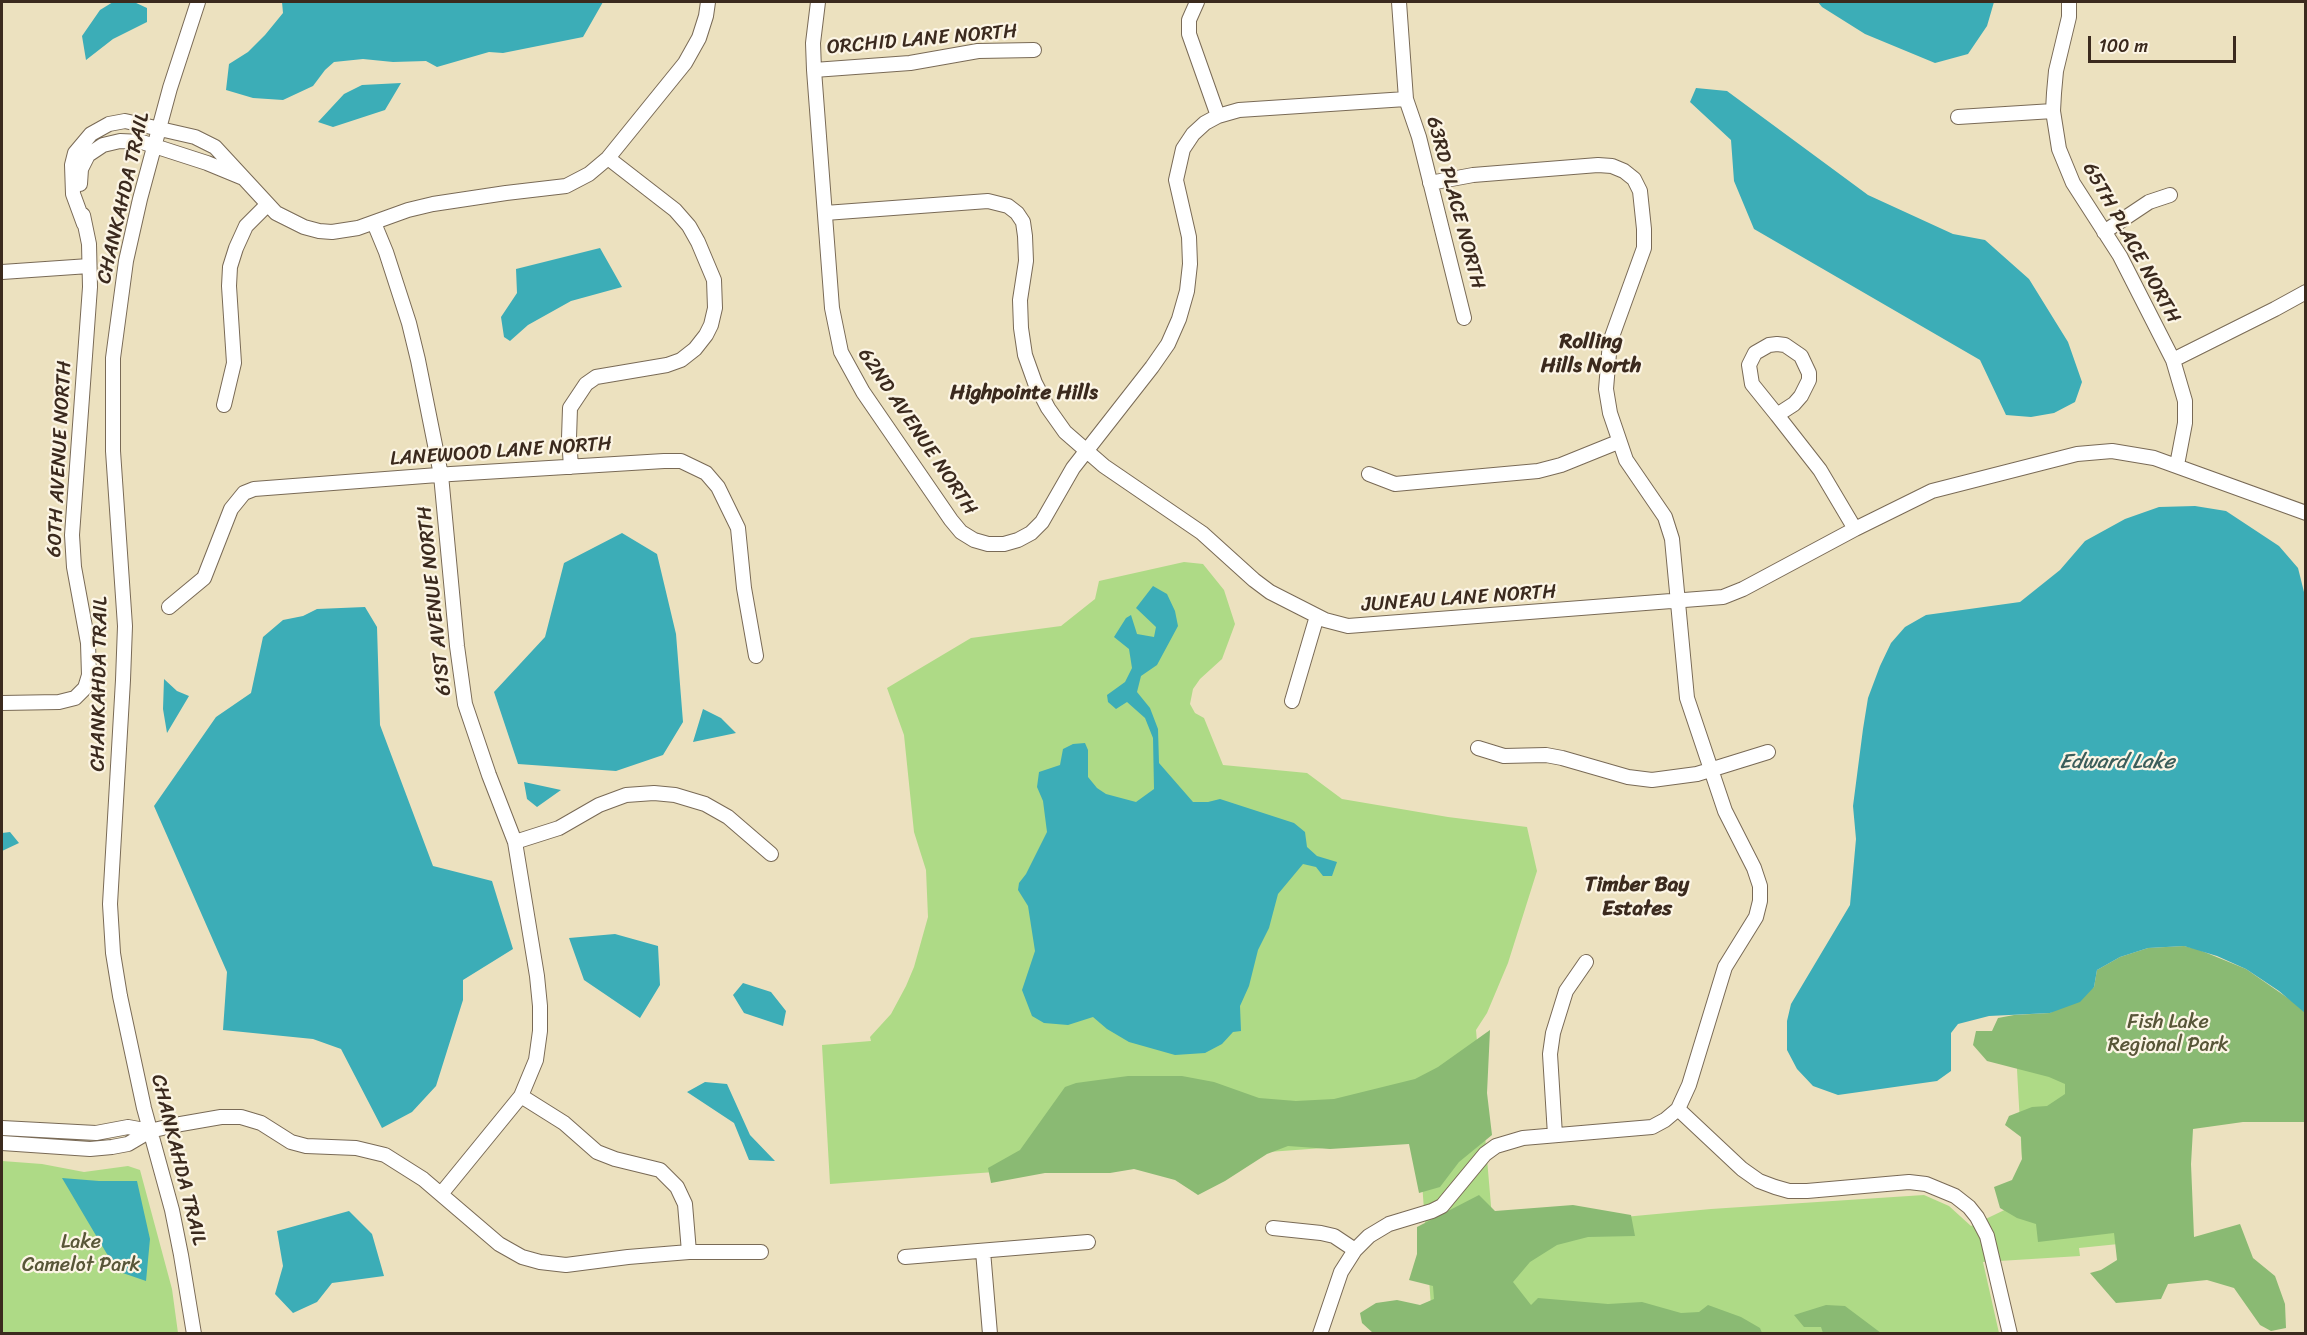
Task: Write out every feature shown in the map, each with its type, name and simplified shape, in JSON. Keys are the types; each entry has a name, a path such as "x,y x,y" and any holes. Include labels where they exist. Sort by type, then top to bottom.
{"street":[{"name":"CHANKAHDA TRAIL","path":"194,1334 179,1244 150,1131 120,996 113,953 110,904 124,627 112,405 113,358 124,273 154,145 198,2"},
{"path":"84,224 73,194 71,178 75,153 82,143 100,128 117,122 134,122 195,137 214,147 276,213 304,227 319,231 343,231 433,204 506,192 566,186 589,174 608,158 685,63 699,38 708,2"},
{"name":"62ND AVENUE NORTH","path":"818,2 813,43 814,70 832,308 841,352 863,392 960,532 974,540 988,544 1011,542 1031,533 1042,522 1060,487 1168,344 1179,319 1187,291 1190,264 1189,237 1176,180 1178,164 1183,149 1193,134 1205,123 1218,116"},
{"path":"1197,2 1189,20 1189,34 1218,116 1239,110 1406,99"},
{"name":"63RD PLACE NORTH","path":"1399,2 1406,99 1419,137 1464,318"},
{"name":"65TH PLACE NORTH","path":"2069,2 2066,32 2056,71 2053,111 2059,149 2077,191 2134,282 2173,360 2185,401 2186,423 2177,465"},
{"name":"ORCHID LANE NORTH","path":"814,70 910,63 978,51 1034,50"},
{"path":"1958,117 2053,111"},
{"path":"84,224 79,192 80,176 88,155 103,145 120,141 142,141 241,177"},
{"path":"571,467 570,408 586,384 596,377 667,365 681,360 695,349 706,335 715,308 714,280 689,226 675,210 608,158"},
{"path":"1320,1334 1341,1272 1355,1250 1369,1236 1389,1224 1442,1206 1485,1154 1496,1146 1523,1138 1652,1126 1665,1120 1678,1109 1689,1085 1725,967 1756,917 1760,902 1760,886 1754,868 1725,811 1687,698 1672,539 1665,517 1626,460 1610,413 1606,389 1610,342 1644,248 1643,203 1640,191 1634,179 1624,171 1612,166 1598,165 1473,175 1430,183"},
{"path":"2104,232 2148,202 2170,195"},
{"name":"JUNEAU LANE NORTH","path":"825,213 988,201 1008,206 1017,213 1023,222 1026,250 1020,300 1025,355 1035,383 1048,408 1065,432 1086,452 1202,533 1270,592 1317,616 1348,626 1723,597 1743,589 1932,491 2077,454 2129,453 2177,465 2306,513"},
{"path":"224,405 234,363 230,267 246,226 267,205"},
{"name":"61ST AVENUE NORTH","path":"374,223 409,323 441,475 457,646 465,704 489,776 515,842 537,976 540,1023 536,1060 521,1096 441,1194"},
{"name":"60TH AVENUE NORTH","path":"2,703 58,702 75,698 85,688 89,675 90,662 74,567 72,535 81,388 88,325 89,266 84,224"},
{"path":"2,272 89,266"},
{"path":"2173,360 2306,292"},
{"path":"1777,415 1794,404 1809,380 1809,373 1801,356 1785,345 1777,344 1769,345 1755,354 1749,365 1752,384 1820,470 1855,529"},
{"path":"1370,474 1395,484 1538,471 1561,465 1618,442"},
{"name":"LANEWOOD LANE NORTH","path":"169,607 204,578 231,509 244,493 254,489 681,461 706,473 718,486 738,528 744,588 756,656"},
{"path":"1292,701 1317,616"},
{"path":"1478,748 1504,756 1546,755 1628,777 1652,780 1677,778 1711,770 1768,752"},
{"path":"515,842 559,828 599,805 626,795 654,793 675,795 713,808 728,816 771,854"},
{"path":"1555,1135 1550,1054 1553,1032 1566,991 1586,962"},
{"path":"521,1096 564,1123 597,1152 660,1170 677,1187 685,1204 689,1252"},
{"path":"1678,1109 1742,1169 1759,1181 1775,1187 1789,1191 1807,1191 1908,1182 1941,1188 1955,1196 1973,1212 1987,1236 2010,1334"},
{"path":"2,1143 90,1149 128,1144 150,1131 200,1120 241,1117 261,1123 291,1142 306,1146 356,1148 385,1155 406,1167 441,1194 499,1244 522,1257 540,1262 566,1265 689,1252 761,1252"},
{"path":"2,1128 96,1133 128,1127 150,1131"},
{"path":"1273,1228 1334,1236 1355,1250"},
{"path":"905,1257 1088,1242"},
{"path":"983,1251 990,1334"}],"green space":[{"path":"1184,562 1203,564 1224,590 1235,624 1222,659 1200,679 1193,689 1190,704 1195,713 1204,718 1223,765 1307,773 1342,799 1448,817 1527,827 1537,871 1508,963 1487,1013 1476,1030 1493,1229 1711,1209 1924,1195 1949,1206 1971,1226 2017,1204 2023,1178 2014,1015 2306,1110 2181,1121 2188,1237 2079,1248 2080,1256 1983,1262 1999,1333 1433,1334 1419,1141 830,1184 822,1045 871,1041 870,1037 891,1014 906,986 914,967 928,917 926,870 914,832 904,735 887,688 971,638 1061,626 1095,599 1099,581"},
{"name":"Fish Lake Regional Park","path":"2184,946 2246,969 2305,1010 2305,1122 2243,1122 2193,1129 2191,1164 2194,1237 2240,1224 2253,1258 2275,1276 2285,1304 2286,1328 2271,1331 2260,1325 2234,1288 2207,1280 2168,1284 2161,1299 2116,1303 2090,1273 2101,1270 2117,1260 2114,1233 2038,1242 2036,1224 2017,1218 2000,1208 1994,1187 2012,1180 2022,1159 2021,1137 2005,1125 2009,1116 2032,1107 2047,1106 2065,1094 2065,1084 2049,1077 1987,1061 1973,1045 1976,1031 1992,1031 1998,1018 2050,1013 2094,987 2097,970 2120,957 2148,948"},
{"path":"1490,1030 1487,1093 1492,1135 1459,1162 1440,1187 1419,1193 1409,1144 1330,1149 1288,1146 1267,1154 1198,1195 1175,1180 1134,1169 1110,1173 1045,1173 991,1183 988,1168 1020,1150 1065,1087 1076,1083 1128,1076 1182,1076 1214,1082 1259,1098 1296,1101 1334,1099 1415,1079 1438,1067"},
{"name":"Lake Camelot Park","path":"2,1161 42,1164 84,1172 128,1166 140,1170 172,1289 178,1333 2,1333"},
{"path":"1479,1195 1495,1211 1573,1205 1631,1215 1635,1236 1588,1237 1557,1245 1530,1262 1513,1282 1531,1305 1538,1298 1608,1304 1642,1302 1681,1313 1699,1312 1708,1305 1741,1317 1760,1328 1762,1333 1373,1333 1362,1323 1360,1313 1376,1303 1397,1300 1420,1305 1434,1299 1433,1286 1409,1280 1417,1254 1417,1227"},
{"path":"1826,1305 1845,1306 1881,1333 1823,1333 1821,1327 1804,1327 1794,1315"}],"water":[{"path":"113,2 134,2 147,8 147,22 113,39 86,60 82,36 100,10"},
{"path":"282,2 603,2 583,37 503,53 489,52 437,67 426,61 393,62 363,59 334,62 313,86 283,100 253,98 226,90 229,64 248,52 265,35 283,13"},
{"path":"1818,2 1994,2 1987,26 1968,54 1935,63 1865,34 1822,7"},
{"path":"401,83 385,110 333,127 318,122 344,94 362,85"},
{"path":"1696,88 1727,91 1868,195 1953,234 1985,240 2029,279 2068,342 2082,382 2075,402 2054,413 2031,417 2006,415 1980,360 1754,229 1734,181 1731,140 1690,102"},
{"path":"600,248 622,287 571,301 528,325 510,341 504,337 501,317 517,293 516,269"},
{"name":"Edward Lake","path":"2195,506 2226,511 2279,546 2298,568 2304,592 2305,1013 2279,991 2246,969 2217,956 2184,946 2148,948 2120,957 2097,970 2094,987 2080,1002 2050,1013 1989,1016 1958,1024 1951,1033 1951,1071 1937,1081 1838,1095 1813,1086 1797,1069 1787,1050 1787,1021 1791,1004 1850,905 1856,839 1853,806 1863,729 1868,698 1891,643 1905,627 1926,615 2020,602 2060,570 2085,541 2125,519 2159,507"},
{"path":"622,533 657,554 676,634 683,722 663,755 616,771 518,764 494,692 545,637 564,563"},
{"path":"1153,586 1167,594 1175,611 1178,626 1157,665 1141,676 1137,692 1150,708 1158,729 1159,763 1193,802 1220,799 1294,823 1305,832 1307,847 1317,856 1337,862 1332,876 1323,876 1316,867 1303,864 1278,894 1269,928 1258,950 1249,986 1240,1006 1241,1031 1233,1032 1222,1044 1205,1053 1175,1055 1129,1042 1107,1029 1093,1017 1068,1025 1044,1023 1032,1016 1022,990 1035,951 1028,906 1018,890 1019,883 1026,874 1047,832 1043,801 1037,787 1039,772 1060,765 1063,749 1073,744 1085,743 1088,750 1088,777 1097,788 1106,794 1136,802 1154,789 1153,738 1145,718 1127,702 1116,709 1108,702 1107,695 1125,682 1132,668 1129,649 1114,637 1126,618 1131,615 1137,634 1154,637 1156,627 1136,608"},
{"path":"365,607 377,627 380,725 433,866 492,881 513,949 463,980 463,1000 436,1086 412,1112 382,1128 341,1049 313,1039 223,1030 227,972 154,806 216,717 251,693 263,637 283,620 303,616 317,609"},
{"path":"164,679 177,691 189,696 167,733 163,709"},
{"path":"703,709 721,718 736,733 693,742"},
{"path":"524,782 561,790 537,807 527,799"},
{"path":"10,832 19,843 2,851 2,833"},
{"path":"615,934 658,946 660,985 640,1018 584,980 569,938"},
{"path":"743,983 771,992 786,1011 783,1026 744,1013 733,995"},
{"path":"705,1082 727,1084 750,1135 775,1161 749,1160 734,1123 687,1092"},
{"path":"62,1178 137,1181 150,1239 146,1281 117,1271"},
{"path":"349,1211 372,1234 384,1276 332,1283 317,1302 293,1313 275,1294 283,1266 277,1231"}],"district":[{"name":"Rolling Hills North","path":"1591,355"},
{"name":"Highpointe Hills","path":"1024,394"},
{"name":"Timber Bay Estates","path":"1637,898"}]}
